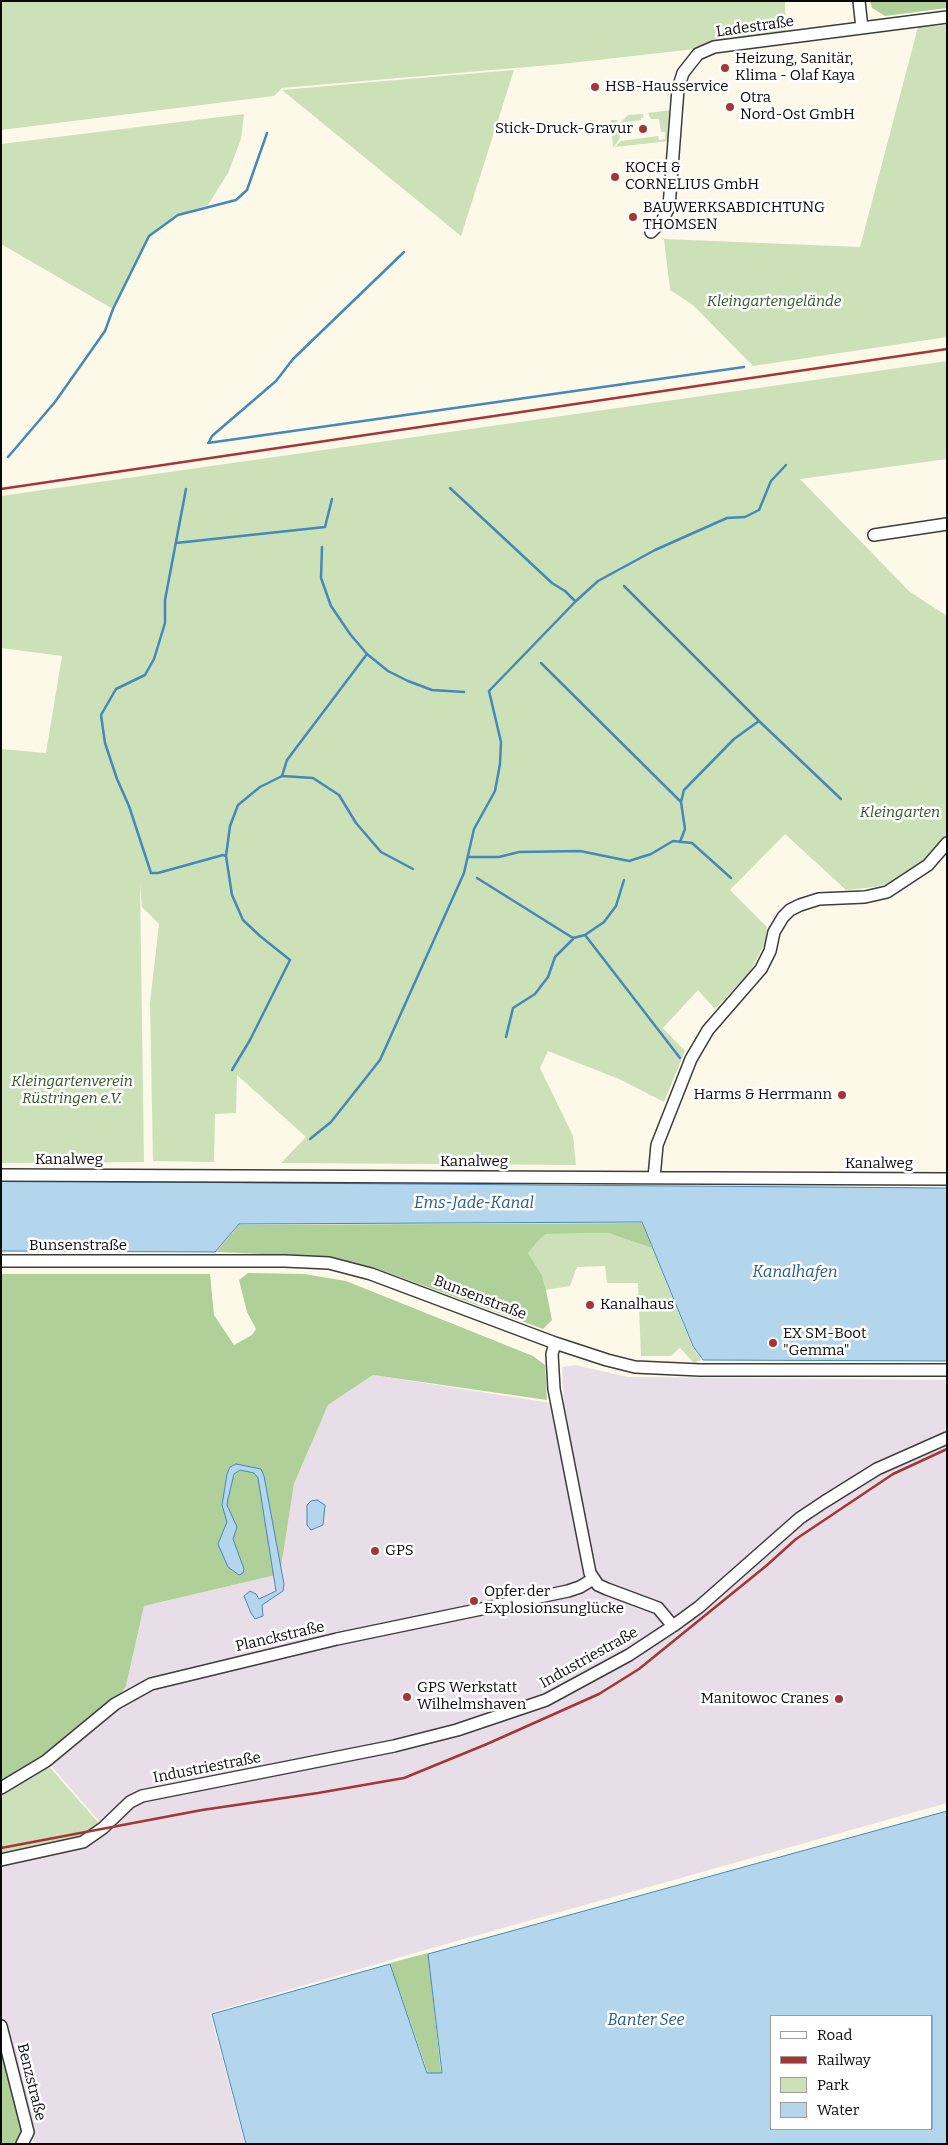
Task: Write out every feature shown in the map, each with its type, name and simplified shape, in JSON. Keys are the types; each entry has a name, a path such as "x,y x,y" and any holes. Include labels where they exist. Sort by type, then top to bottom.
{"street":[{"path":"859,1 862,28"},
{"name":"Ladestraße","path":"651,232 662,221 669,207 678,89 683,73 698,54 714,47 947,17"},
{"path":"874,535 947,524"},
{"path":"654,1178 657,1145 691,1059 708,1030 761,969 770,951 774,932 783,917 795,907 819,899 865,898 887,892 928,865 947,843"},
{"name":"Kanalweg","path":"1,1175 947,1179"},
{"name":"Bunsenstraße","path":"1,1261 285,1261 329,1263 371,1274 555,1343 620,1364 649,1368 947,1370"},
{"path":"555,1343 552,1354 554,1389 593,1579 606,1590 658,1608 673,1626"},
{"name":"Industriestraße","path":"1,1860 83,1842 103,1828 130,1802 142,1796 394,1746 457,1730 546,1700 629,1655 673,1626 699,1607 800,1518 824,1502 877,1469 947,1438"},
{"name":"Planckstraße","path":"1,1788 46,1760 115,1704 151,1684 337,1639 568,1591 580,1587 593,1579"},
{"name":"Benzstraße","path":"1,2026 28,2132 22,2144"}],"shaded area":[{"path":"575,1365 628,1377 947,1380 947,1803 425,1950 210,2013 245,2144 35,2144 1,2025 1,1852 107,1830 45,1759 126,1686 144,1606 280,1574 294,1484 328,1405 373,1375 564,1405 562,1367"}],"green space":[{"path":"1,1 785,1 786,36 695,49 562,64 282,88 274,96 1,130"},
{"path":"870,1 947,1 947,8 885,16 872,8"},
{"name":"Kleingartengelände","path":"947,25 947,337 753,366 693,305 670,290 664,239 860,247 918,27"},
{"path":"514,70 461,236 282,90 373,82"},
{"path":"671,110 669,141 615,147 621,141 658,136 659,140 665,139 665,132 661,132 659,119 651,119 648,113"},
{"path":"244,114 241,139 228,173 208,205 178,215 149,236 113,309 1,244 1,144"},
{"path":"643,114 644,117 641,120 620,123 628,115"},
{"path":"611,120 617,120 620,138 613,148"},
{"path":"947,361 947,459 800,479 910,592 947,616 947,838 928,863 902,880 875,887 846,890 785,834 730,890 767,927 765,943 750,972 715,1009 698,990 663,1028 685,1051 664,1102 619,1079 548,1051 540,1068 573,1136 576,1165 281,1163 306,1137 237,1075 236,1113 215,1114 214,1162 153,1161 150,1003 159,924 142,907 140,883 144,1162 1,1163 1,749 46,753 62,656 1,648 1,496"},
{"path":"642,1223 652,1248 608,1233 546,1234 540,1239 528,1253 542,1275 552,1320 543,1329 378,1269 332,1257 216,1252 239,1225"},
{"path":"608,1233 652,1248 692,1346 701,1360 694,1363 680,1348 671,1356 641,1356 638,1283 607,1283 605,1266 577,1267 570,1286 546,1290 542,1275 528,1253 540,1239 546,1234"},
{"path":"248,1273 304,1274 346,1281 533,1356 545,1365 547,1400 373,1375 328,1405 294,1484 280,1574 144,1606 126,1686 112,1706 45,1759 1,1782 1,1274 210,1274 214,1315 234,1345 252,1335 256,1329 247,1312 239,1280"},
{"path":"48,1765 102,1827 84,1838 1,1853 1,1792"},
{"path":"428,1953 441,2073 428,2073 390,1963"},
{"path":"1,2038 26,2132 19,2144 1,2144"}],"water":[{"name":"Kanalhafen","path":"1,1181 947,1188 947,1361 703,1360 693,1346 642,1222 239,1224 215,1252 1,1251"},
{"path":"236,1464 261,1469 264,1476 284,1584 283,1591 262,1605 263,1616 255,1619 244,1596 250,1591 256,1594 259,1599 276,1591 258,1478 254,1473 240,1470 234,1474 227,1505 237,1527 233,1539 244,1569 243,1573 239,1575 228,1567 218,1544 227,1522 222,1505 227,1474 230,1467"},
{"path":"317,1500 325,1505 323,1525 311,1530 307,1525 307,1505 311,1501"},
{"name":"Banter See","path":"947,1811 947,2144 246,2144 212,2014 390,1964 427,2073 442,2073 428,1954"}],"waterway":[{"path":"8,457 55,402 105,331 113,309 149,236 178,215 236,200 247,190 267,133"},
{"path":"209,442 212,436 276,381 293,359 404,252"},
{"path":"208,443 744,367"},
{"path":"310,1139 331,1122 380,1060 464,873 474,829 495,791 500,764 501,742 489,691 576,601 598,581 655,550 727,518 745,517 759,510 771,481 786,465"},
{"path":"450,488 552,583 565,591 575,601"},
{"path":"186,489 165,600 165,623 154,659 145,675 116,689 101,715 105,743 117,779 129,806 151,873 158,873 223,855 226,856 232,895 243,920 290,960 250,1040 232,1070"},
{"path":"176,543 325,527 332,499"},
{"path":"282,776 287,760 367,654 350,634 331,606 321,578 322,547"},
{"path":"624,586 759,721"},
{"path":"367,654 388,671 408,681 432,690 464,692"},
{"path":"541,663 681,802"},
{"path":"680,842 685,829 681,802 684,790 734,739 759,721 841,799"},
{"path":"226,856 230,826 238,805 260,787 282,776 313,778 339,795 356,823 381,852 413,869"},
{"path":"468,857 499,857 519,852 580,851 629,861 651,854 673,841 692,843 731,878"},
{"path":"477,878 573,938 585,935 604,922 616,906 624,880"},
{"path":"585,935 680,1058"},
{"path":"506,1037 513,1008 535,994 548,977 555,957 573,939"}],"railway":[{"path":"1,489 947,349"},
{"path":"1,1848 202,1810 404,1778 487,1744 599,1694 639,1669 766,1566 796,1539 893,1474 947,1449"}],"place":[{"name":"Heizung, Sanitär, Klima - Olaf Kaya","path":"725,68"},
{"name":"HSB-Hausservice","path":"595,87"},
{"name":"Otra Nord-Ost GmbH","path":"730,107"},
{"name":"Stick-Druck-Gravur","path":"643,129"},
{"name":"KOCH & CORNELIUS GmbH","path":"615,177"},
{"name":"BAUWERKSABDICHTUNG THOMSEN","path":"633,217"},
{"name":"Harms & Herrmann","path":"842,1095"},
{"name":"Kanalhaus","path":"590,1305"},
{"name":"EX SM-Boot \"Gemma\"","path":"773,1343"},
{"name":"GPS","path":"375,1551"},
{"name":"Opfer der Explosionsunglücke","path":"474,1601"},
{"name":"GPS Werkstatt Wilhelmshaven","path":"407,1697"},
{"name":"Manitowoc Cranes","path":"839,1699"}],"park label":[{"name":"Kleingarten","path":"900,813"},
{"name":"Kleingartenverein Rüstringen e.V.","path":"72,1090"}],"water label":[{"name":"Ems-Jade-Kanal","path":"474,1204"}]}
